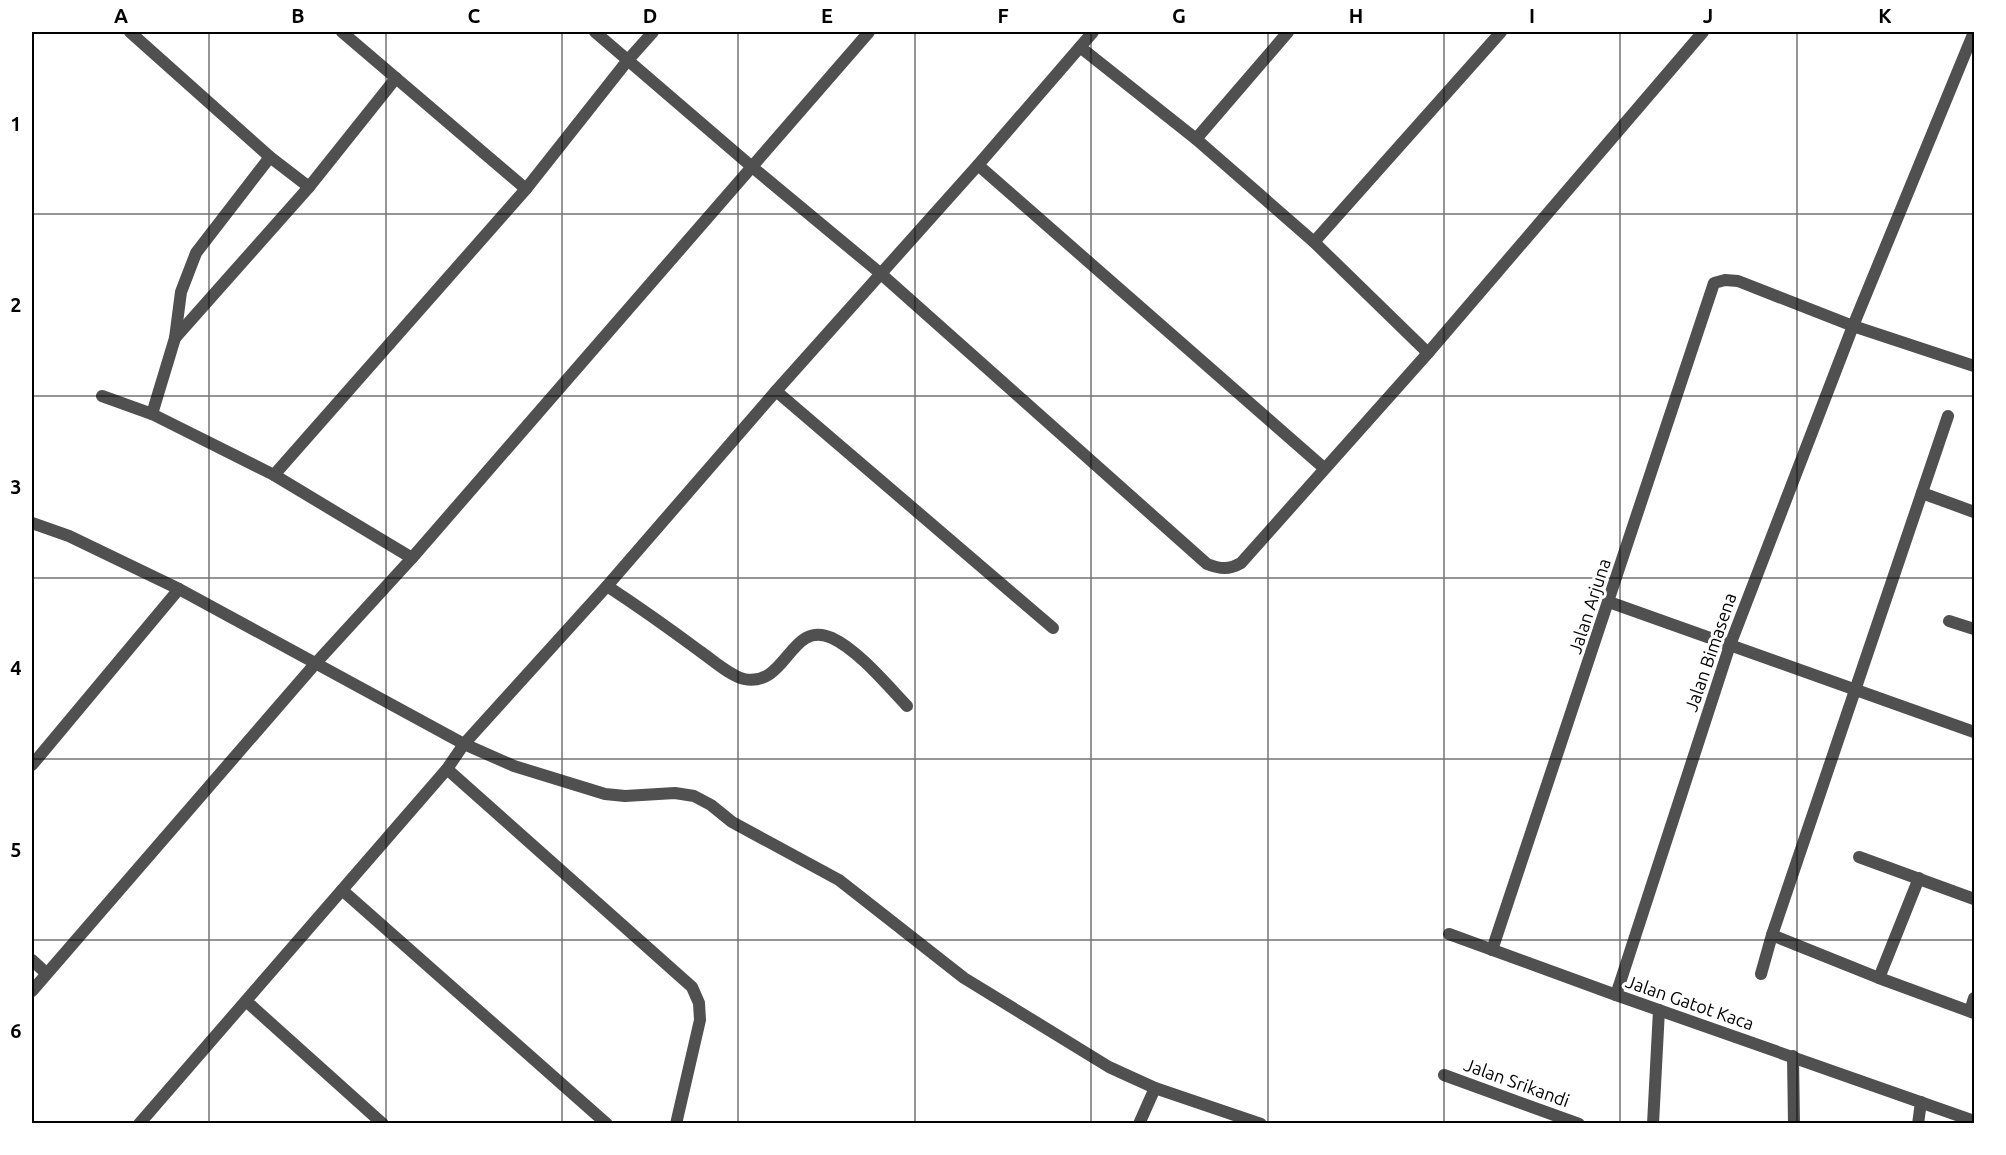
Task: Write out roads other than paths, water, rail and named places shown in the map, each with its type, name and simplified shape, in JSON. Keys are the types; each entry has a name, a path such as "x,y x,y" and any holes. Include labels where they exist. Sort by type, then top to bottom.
{"street":[{"path":"130,32 270,157 309,188"},
{"path":"342,32 526,189"},
{"path":"596,32 751,166 880,273 1208,564 1218,568 1232,568 1241,563 1428,353 1695,34"},
{"path":"274,475 526,189 628,60 653,32"},
{"path":"32,991 315,664 412,558 869,32"},
{"path":"145,1121 447,769 464,744 607,586 1093,32"},
{"path":"1196,139 1288,32"},
{"path":"1314,242 1501,32"},
{"name":"Jalan Bimasena","path":"1616,995 1730,645 1853,326 1974,32"},
{"path":"1080,47 1196,139 1314,242 1428,353"},
{"path":"175,338 309,188 396,78"},
{"path":"152,414 175,338 181,292 196,253 270,157"},
{"path":"978,165 1324,468"},
{"name":"Jalan Arjuna","path":"1492,950 1714,283 1725,280 1738,281 1853,326"},
{"path":"1853,326 1974,366"},
{"path":"776,391 1053,628"},
{"path":"102,396 152,414 274,475 412,558"},
{"path":"1761,974 1772,935 1948,416"},
{"path":"1922,493 1974,512"},
{"path":"32,523 69,536 179,589 464,744 536,774 605,794 675,793 694,796 711,805 732,822 838,880 964,978 1109,1067 1155,1088 1261,1124"},
{"path":"607,586 719,664 745,679 763,678 772,674 802,639 821,635 837,640 863,661 907,705"},
{"path":"32,765 179,589"},
{"path":"1609,602 1974,732"},
{"path":"1949,621 1974,629"},
{"path":"447,769 692,987 699,1004 700,1020 676,1124"},
{"path":"1859,857 1974,899"},
{"path":"1879,978 1919,879"},
{"path":"342,890 607,1124"},
{"name":"Jalan Gatot Kaca","path":"1449,934 1974,1121"},
{"path":"1772,935 1972,1012 1974,998"},
{"path":"32,960 46,973"},
{"path":"246,1001 382,1124"},
{"path":"1653,1124 1659,1010"},
{"path":"1793,1056 1794,1124"},
{"name":"Jalan Srikandi","path":"1444,1075 1579,1124"},
{"path":"1139,1124 1155,1088"},
{"path":"1918,1124 1921,1102"}]}
